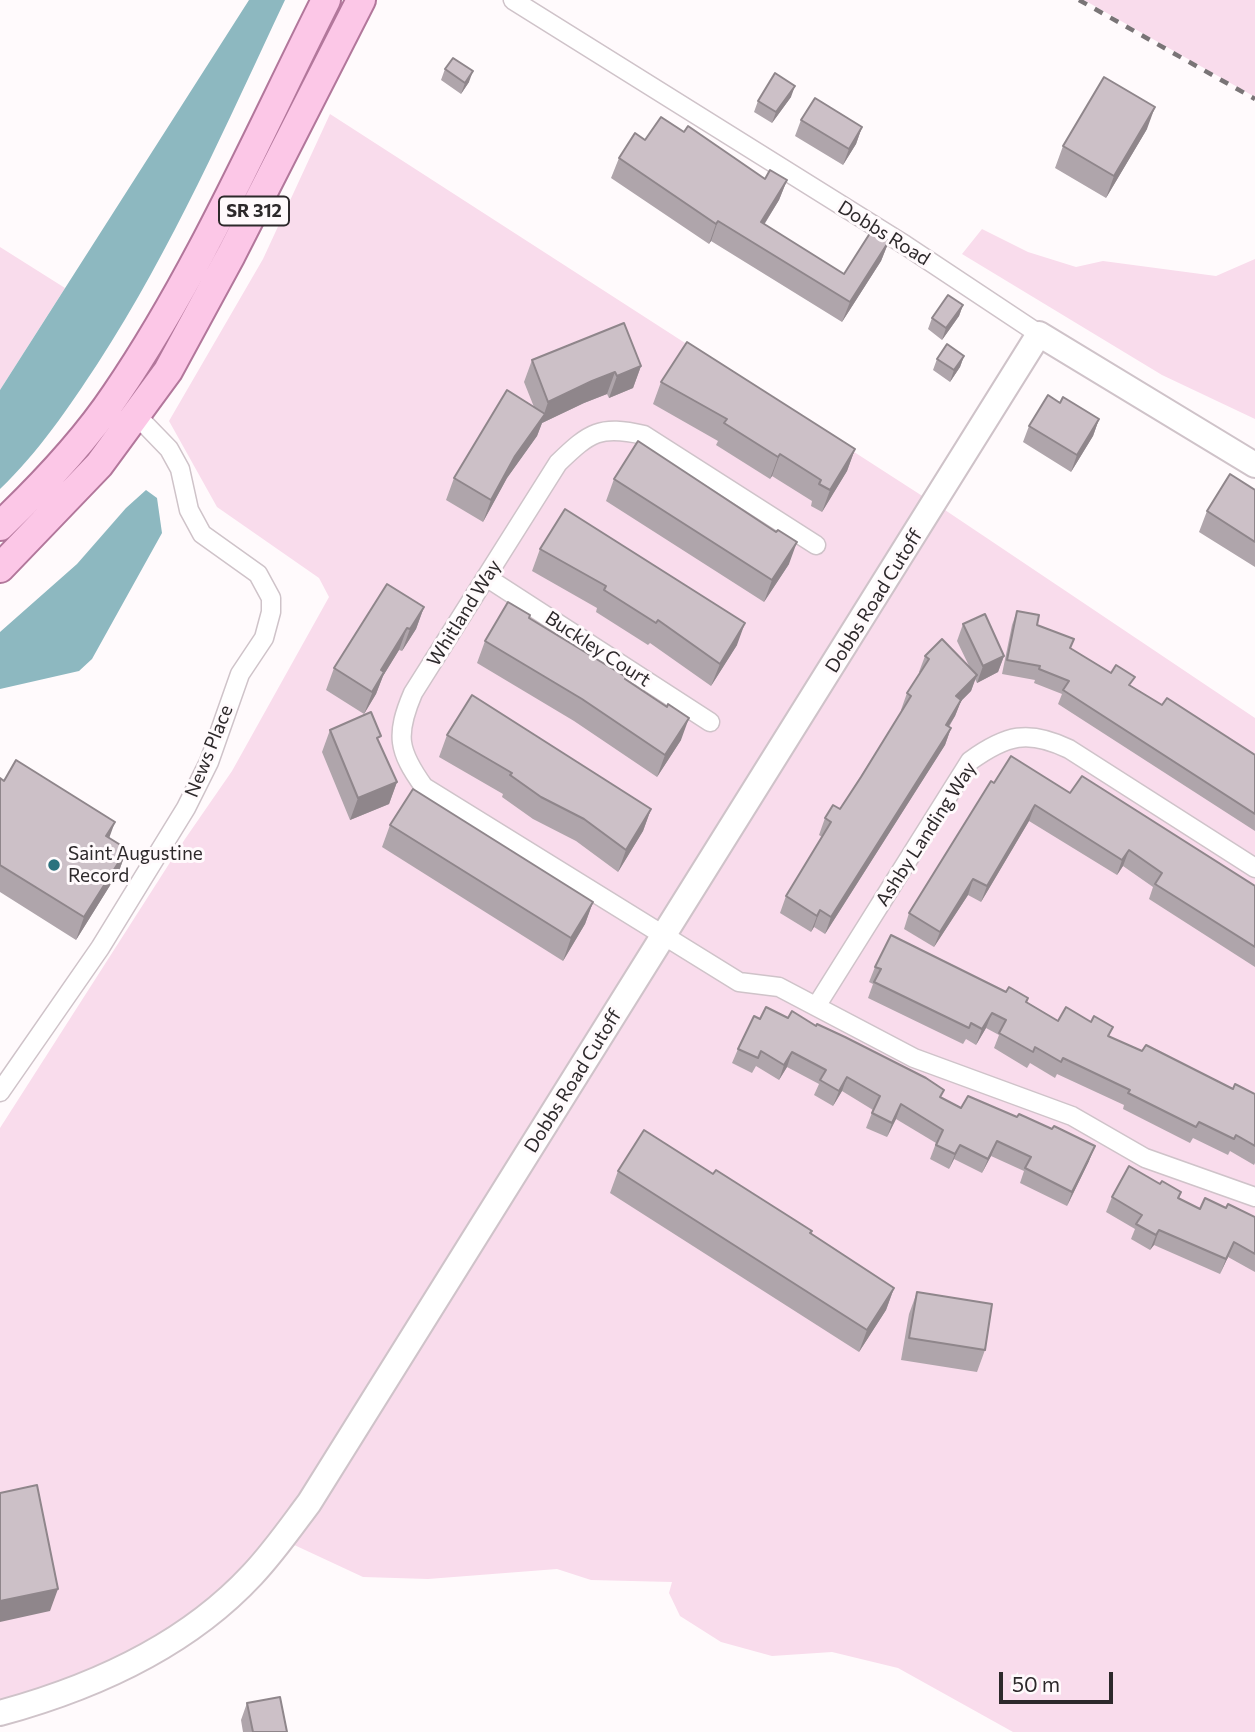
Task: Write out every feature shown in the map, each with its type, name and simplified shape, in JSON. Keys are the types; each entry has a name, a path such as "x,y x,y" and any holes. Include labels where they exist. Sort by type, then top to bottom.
{"main road":[{"name":"SR 312","path":"0,526 78,442 114,397 180,287 326,0"},
{"name":"SR 312","path":"0,568 92,474 137,415 197,321 361,0"},
{"path":"137,415 130,398 133,389 185,303 180,287"}],"street":[{"name":"Dobbs Road","path":"513,0 905,245 1039,334 1255,465"},
{"name":"Dobbs Road Cutoff","path":"0,1713 39,1702 118,1671 167,1642 252,1576 279,1543 309,1503 1039,334"},
{"name":"News Place","path":"0,1092 100,948 173,832 209,761 240,674 264,638 271,612 271,598 258,574 202,534 189,510 180,469 169,449 137,415"},
{"name":"Whitland Way","path":"664,935 424,787 407,764 400,742 401,720 413,693 558,463 582,439 614,428 644,435 816,545"},
{"name":"Buckley Court","path":"486,577 710,722"},
{"name":"Ashby Landing Way","path":"817,1005 970,761 994,744 1021,736 1045,737 1069,749 1255,868"},
{"path":"664,935 739,982 779,987 914,1058 1072,1116 1145,1158 1255,1197"},
{"path":"8,1732 39,1702"}],"shaded area":[{"path":"1084,0 1255,0 1255,97"},
{"path":"330,114 927,499 302,1498 245,1570 202,1607 113,1664 0,1704 0,1128 185,839 232,771 329,597 319,578 217,507 169,421 263,259"},
{"path":"982,229 1028,252 1076,267 1103,261 1216,276 1255,259 1255,419 1162,375 962,254"},
{"path":"0,247 65,288 0,390"},
{"path":"942,508 1255,718 1255,1732 1013,1732 898,1668 832,1652 772,1656 721,1642 680,1616 669,1593 672,1582 591,1580 557,1569 428,1579 363,1577 290,1543"}],"water":[{"path":"249,0 285,0 174,230 125,320 87,380 40,445 0,489 0,390"},
{"path":"146,490 157,498 162,533 92,659 79,671 0,689 0,632 77,564 126,508"}],"building":[{"path":"453,58 473,71 465,83 445,69"},
{"path":"775,73 795,86 776,112 758,101"},
{"path":"1104,77 1155,107 1114,176 1063,146"},
{"path":"815,98 862,127 849,149 801,120"},
{"path":"661,117 684,132 688,126 765,179 770,170 787,180 761,222 844,274 872,230 889,241 850,302 718,221 716,224 619,158 635,133 645,140"},
{"path":"948,295 963,305 946,328 932,318"},
{"path":"624,323 641,366 617,376 615,372 548,402 532,360"},
{"path":"687,342 855,449 830,490 819,484 821,480 780,454 778,457 724,423 727,419 661,382"},
{"path":"947,344 964,356 954,370 937,359"},
{"path":"507,390 545,414 515,456 491,500 454,478"},
{"path":"1048,395 1060,403 1063,397 1099,419 1077,455 1029,426"},
{"path":"638,441 776,532 778,530 797,542 772,580 614,479"},
{"path":"1230,474 1255,490 1255,542 1207,511"},
{"path":"565,509 745,623 720,664 658,620 656,623 604,590 606,586 540,549"},
{"path":"387,584 424,607 410,629 407,628 381,670 384,672 372,692 334,668"},
{"path":"508,602 530,615 529,618 626,677 625,679 667,707 668,704 689,718 665,755 582,699 485,641"},
{"path":"1017,611 1039,615 1037,625 1074,639 1070,648 1111,673 1116,665 1135,677 1129,685 1162,705 1167,698 1255,755 1255,814 1063,690 1069,681 1039,669 1040,666 1007,660"},
{"path":"985,614 1004,656 983,666 963,624"},
{"path":"942,639 977,675 956,696 961,700 946,725 951,728 831,917 820,910 817,916 786,896 831,822 825,818 833,805 840,809 861,777 911,696 907,693 929,659 925,656"},
{"path":"472,695 651,809 626,850 584,819 541,797 510,775 512,773 447,735"},
{"path":"371,712 381,736 377,738 397,782 358,798 330,730"},
{"path":"1011,756 1070,793 1082,776 1255,886 1255,947 1155,884 1162,873 1129,850 1122,860 1035,805 987,886 973,879 940,932 909,913 991,781 994,783"},
{"name":"Saint Augustine Record","path":"16,760 115,822 106,836 127,849 84,917 0,865 0,778 4,781"},
{"path":"413,789 593,902 571,938 390,825"},
{"path":"891,935 1006,992 1009,987 1028,998 1026,1002 1058,1021 1066,1007 1091,1022 1094,1016 1113,1027 1108,1036 1142,1051 1146,1045 1233,1089 1235,1084 1255,1094 1255,1146 1236,1135 1234,1139 1199,1122 1196,1127 1128,1093 1130,1090 1063,1058 1061,1062 1035,1047 1033,1052 999,1033 1006,1020 992,1013 982,1029 971,1023 969,1028 874,982 881,969 875,967"},
{"path":"766,1007 788,1018 792,1011 816,1026 817,1024 845,1037 926,1078 944,1090 940,1097 961,1108 968,1096 1017,1117 1019,1114 1052,1129 1054,1126 1095,1146 1072,1192 1025,1168 1031,1157 997,1141 988,1159 960,1145 955,1154 936,1145 943,1130 901,1104 892,1123 872,1113 880,1096 847,1077 839,1091 820,1080 826,1070 792,1052 784,1065 761,1051 758,1058 738,1049 754,1016 760,1019"},
{"path":"644,1130 713,1174 716,1170 812,1231 810,1233 894,1288 867,1330 618,1171"},
{"path":"1129,1166 1160,1184 1162,1181 1181,1192 1178,1198 1200,1209 1205,1198 1226,1208 1228,1204 1255,1217 1255,1254 1234,1242 1226,1259 1159,1230 1156,1235 1136,1224 1142,1215 1112,1197"},
{"path":"917,1292 992,1304 985,1350 909,1338"},
{"path":"37,1485 58,1589 0,1601 0,1493"},
{"path":"280,1697 287,1732 253,1732 247,1703"}],"railway":[{"path":"1079,0 1255,99"}],"place":[{"name":"Saint Augustine Record","path":"54,865"}]}
